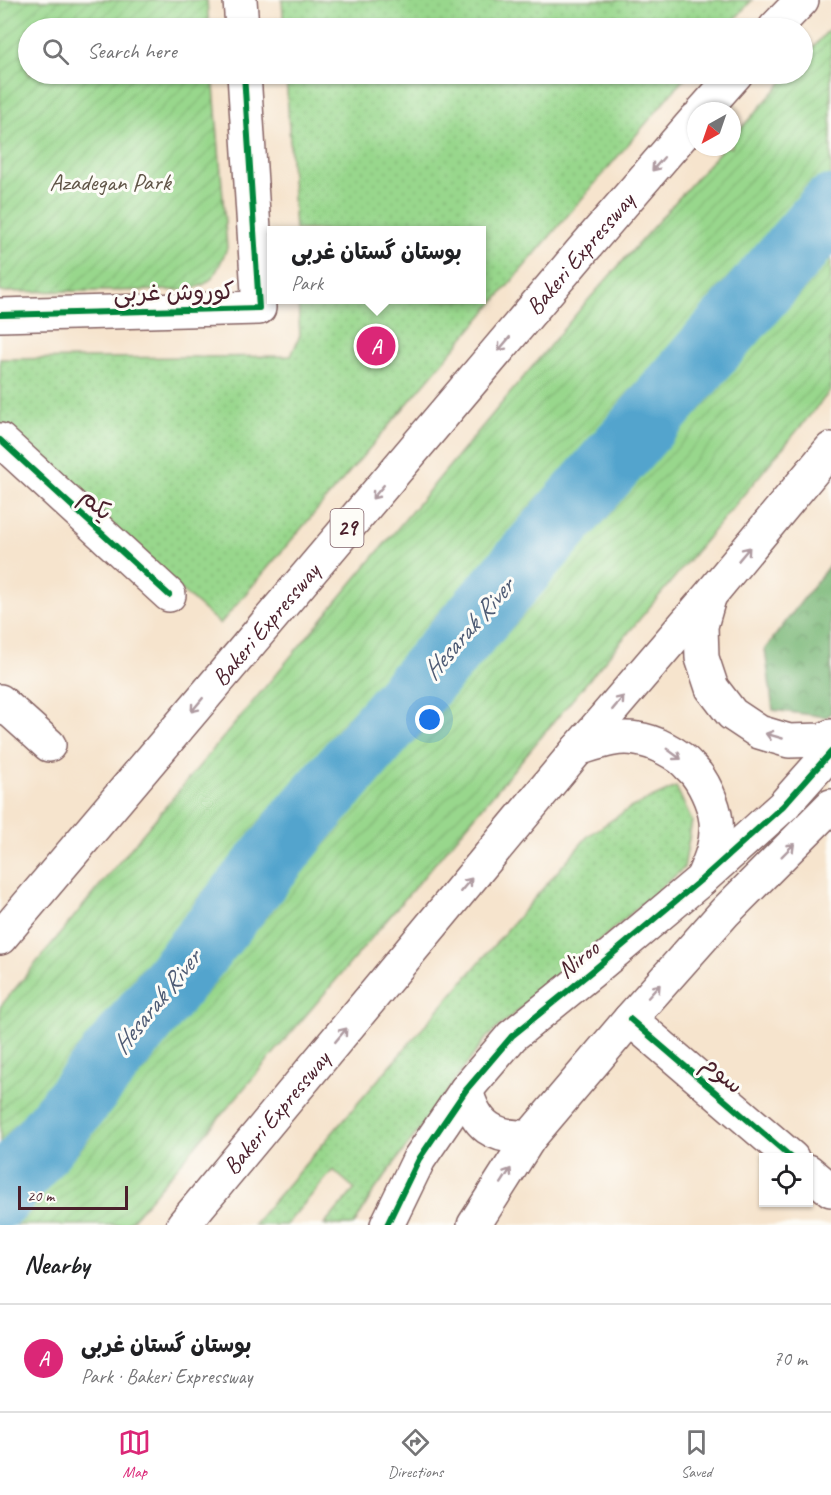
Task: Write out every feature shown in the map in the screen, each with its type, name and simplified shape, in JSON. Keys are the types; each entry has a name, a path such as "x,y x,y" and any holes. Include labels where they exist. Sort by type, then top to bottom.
{"main road":[{"path":"240,0 241,18"},
{"path":"785,18 802,0"},
{"name":"کوروش غربی","path":"0,315 258,308 245,84"},
{"path":"711,102 727,84"},
{"name":"Bakeri Expressway","path":"0,938 687,130"},
{"name":"یکم","path":"0,440 169,595"},
{"name":"Bakeri Expressway","path":"183,1225 578,749 831,449"},
{"path":"710,595 701,626 702,658 712,688 732,714 759,732 789,741 822,740 831,736"},
{"path":"0,702 49,745"},
{"path":"578,749 607,739 637,739 666,748 690,767 708,792 716,821 714,851 702,879"},
{"name":"Niroo","path":"387,1225 419,1159 466,1090 512,1036 702,879 783,806 831,752"},
{"path":"474,1225 530,1137 630,1019 725,912 831,806"},
{"name":"سوم","path":"630,1019 786,1153"},
{"path":"466,1090 471,1108 488,1128 513,1138 530,1137"},
{"path":"813,1175 831,1190"}],"green space":[{"name":"Azadegan Park","path":"0,0 207,0 208,18 18,18 18,84 214,84 227,248 212,278 201,286 183,290 0,292"},
{"path":"282,0 752,0 736,18 283,18"},
{"path":"831,27 831,390 470,822 128,1225 0,1225 0,1007 582,307 716,156 741,156 741,128 781,84 813,84 813,48"},
{"path":"287,84 679,84 220,624 0,432 0,359 291,356 300,335 298,304 486,304 486,226 295,226"},
{"path":"831,563 831,713 827,717 773,710 765,649"},
{"path":"676,787 692,821 684,868 486,1038 372,1194 354,1225 324,1225 355,1189 333,1170 286,1225 253,1225 588,836 630,808"}],"waterway":[{"name":"Hesarak River","path":"0,1196 301,822 831,208"}],"cycle path":[{"path":"0,315 259,308 245,84"},
{"path":"0,440 169,595"},
{"path":"387,1225 419,1159 466,1090 512,1036 702,879 783,806 831,752"},
{"path":"630,1019 786,1153"}],"place":[{"name":"بوستان گستان غربی","path":"376,346"}]}
